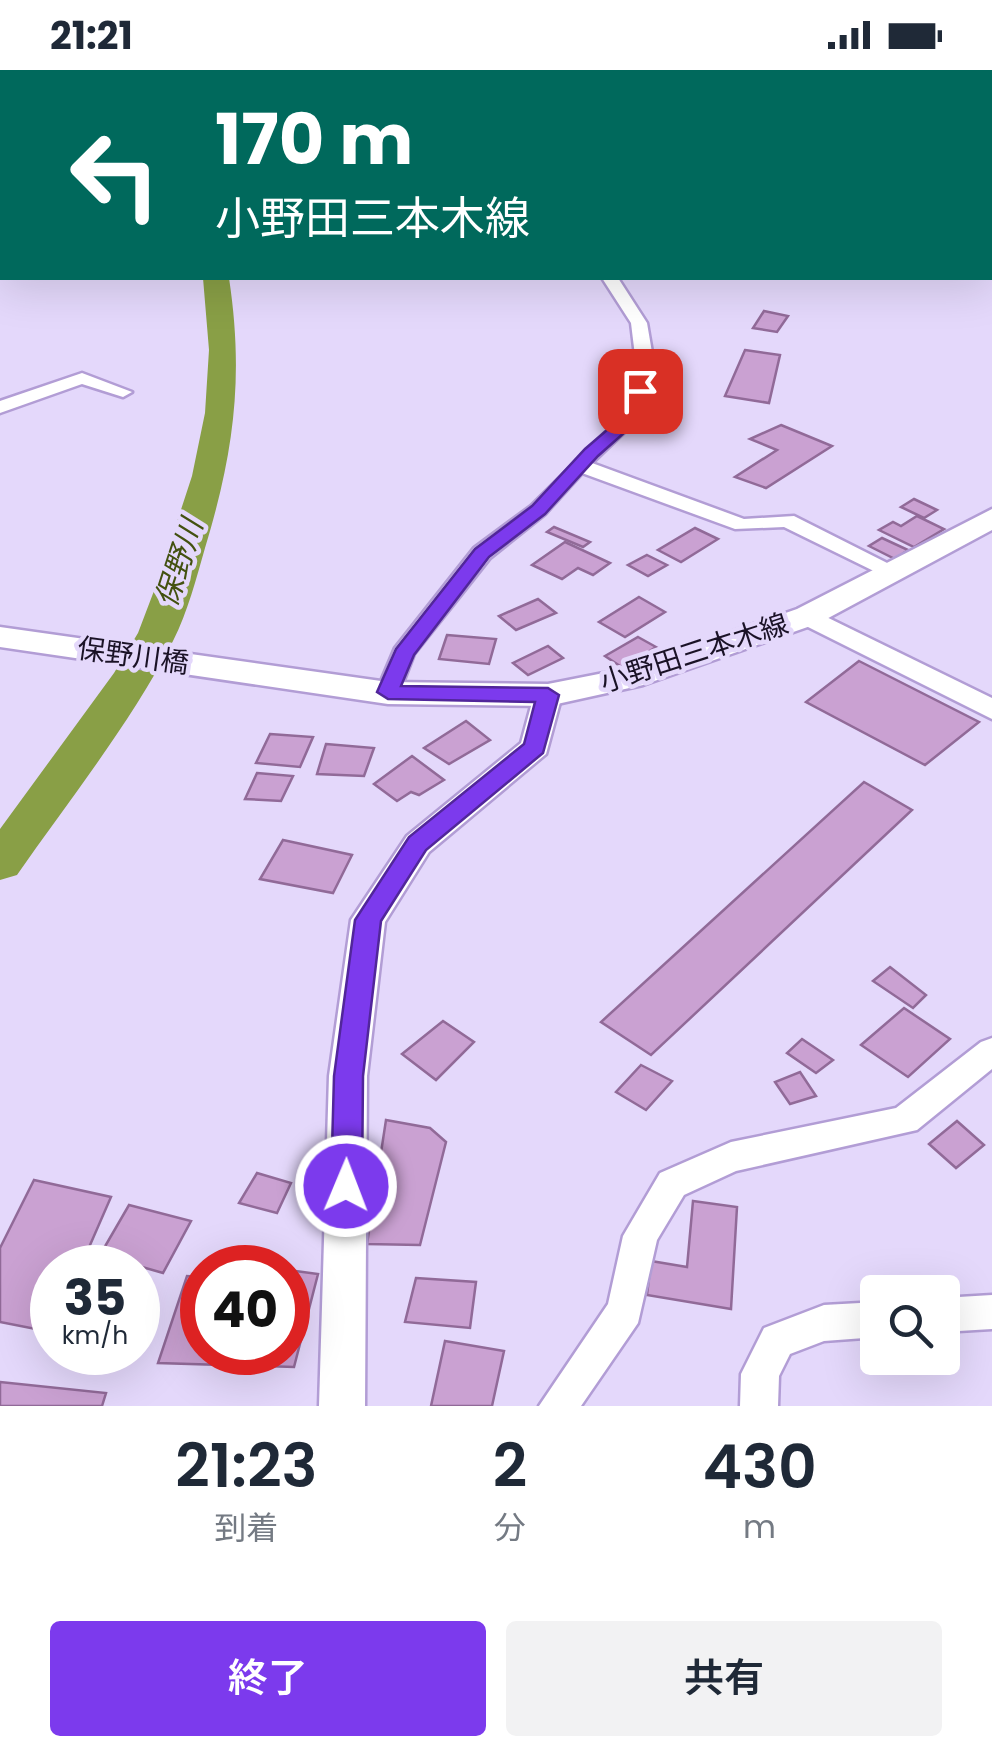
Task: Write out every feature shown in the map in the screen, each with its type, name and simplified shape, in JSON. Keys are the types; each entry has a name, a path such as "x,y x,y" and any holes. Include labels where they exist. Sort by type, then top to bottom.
{"main road":[{"name":"小野田三本木線","path":"254,674 388,692 548,695 631,678 808,616 992,518"},
{"name":"保野川橋","path":"6,638 254,674"}],"street":[{"path":"388,692 404,654 482,553 538,510 628,420 640,391 645,364 640,323 611,280"},
{"path":"0,407 82,378 123,392"},
{"path":"579,465 742,526 787,520 894,572"},
{"path":"808,616 992,710"},
{"path":"342,1406 348,1076 368,920 418,844 534,748 548,695"},
{"path":"558,1406 625,1310 640,1236 672,1184 731,1158 905,1120 992,1051"},
{"path":"960,1314 992,1312"},
{"path":"759,1406 760,1374 777,1341 824,1323 860,1320"}],"building":[{"path":"764,311 788,316 777,332 753,328"},
{"path":"745,350 780,355 769,403 725,396"},
{"path":"781,425 832,446 766,488 735,477 777,450 750,439"},
{"path":"914,499 937,510 924,518 901,507"},
{"path":"917,516 944,529 914,547 879,530 893,522 901,526"},
{"path":"554,527 590,542 583,547 547,532"},
{"path":"695,528 718,539 681,562 658,550"},
{"path":"882,538 908,550 895,559 869,546"},
{"path":"565,542 610,563 593,575 578,568 562,579 532,565"},
{"path":"647,555 667,565 648,576 628,565"},
{"path":"639,597 665,612 625,637 599,622"},
{"path":"538,599 556,613 516,630 499,616"},
{"path":"447,635 496,639 489,664 439,659"},
{"path":"638,637 656,647 623,668 605,656"},
{"path":"548,646 563,658 528,675 513,663"},
{"path":"859,661 979,722 925,765 806,702"},
{"path":"466,721 490,740 449,764 424,748"},
{"path":"270,734 313,737 300,767 256,763"},
{"path":"326,744 374,748 364,776 317,774"},
{"path":"412,756 444,780 419,795 411,792 397,801 374,784"},
{"path":"257,773 293,776 281,801 245,799"},
{"path":"864,782 912,810 651,1055 601,1022"},
{"path":"283,840 352,855 333,893 260,879"},
{"path":"890,967 926,995 913,1008 873,981"},
{"path":"904,1008 950,1039 908,1077 861,1045"},
{"path":"443,1021 474,1042 436,1080 402,1054"},
{"path":"802,1039 833,1060 816,1073 787,1053"},
{"path":"641,1065 672,1081 646,1110 616,1092"},
{"path":"800,1072 816,1096 790,1104 775,1082"},
{"path":"386,1120 430,1128 446,1142 420,1245 367,1244"},
{"path":"957,1121 984,1145 956,1168 929,1144"},
{"path":"257,1173 291,1183 277,1213 239,1203"},
{"path":"34,1180 111,1197 90,1245 30,1245 30,1328 0,1322 0,1248"},
{"path":"693,1201 737,1207 731,1309 647,1295 651,1261 687,1267"},
{"path":"129,1205 191,1221 163,1273 160,1245 106,1245"},
{"path":"310,1273 318,1274 310,1305"},
{"path":"416,1278 476,1282 470,1328 405,1322"},
{"path":"180,1297 180,1364 160,1363"},
{"path":"445,1341 504,1351 492,1406 431,1406"},
{"path":"0,1382 106,1393 102,1406 0,1406"}],"waterway":[{"name":"保野川","path":"0,863 116,701 151,645 167,609 209,476 221,413 223,350 216,280"}],"route":[{"path":"346,1186 348,1076 368,920 418,844 534,748 548,695 388,692 404,654 482,553 538,510 628,420 640,391"}]}
